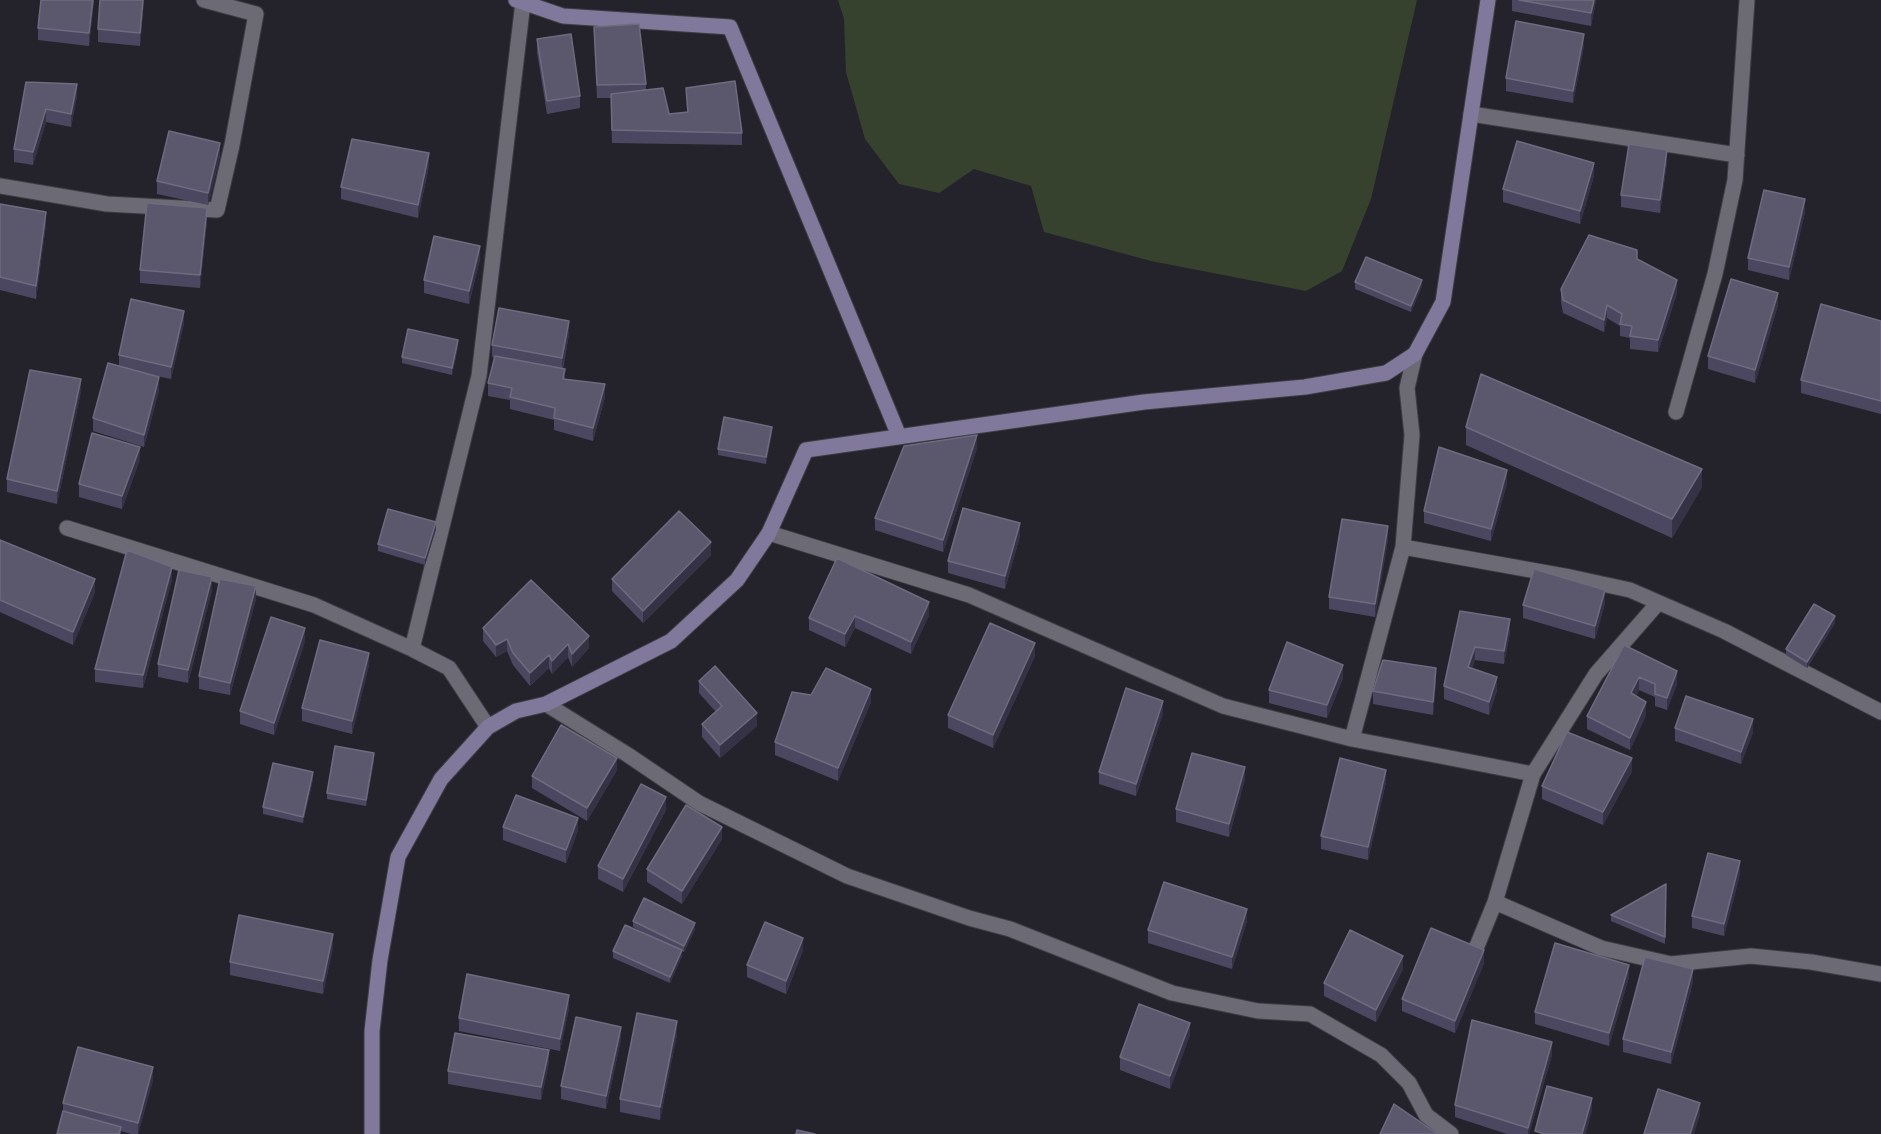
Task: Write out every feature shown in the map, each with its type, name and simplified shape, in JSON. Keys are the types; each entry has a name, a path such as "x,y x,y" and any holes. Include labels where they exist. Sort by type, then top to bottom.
{"street":[{"path":"0,186 107,204 217,210 232,145 256,14 204,0"},
{"path":"1352,739 1403,547 1412,435 1407,388 1415,354 1443,302 1488,0"},
{"path":"1676,412 1715,274 1735,180 1747,0"},
{"path":"412,649 479,376 520,1 563,16 730,27 899,436"},
{"path":"1471,114 1737,155"},
{"path":"372,1134 372,1032 380,960 398,857 441,779 488,727 516,711 546,704 670,641 737,580 769,532 806,450 1144,402 1305,387 1386,373 1415,354"},
{"path":"67,528 314,605 412,649 449,668 488,727"},
{"path":"769,532 969,595 1223,706 1352,739 1533,774"},
{"path":"1403,547 1630,590 1724,630 1881,712"},
{"path":"1477,946 1495,902 1533,774 1596,675 1658,603"},
{"path":"546,704 699,803 847,876 969,918 1010,929 1172,993 1258,1011 1310,1014 1381,1055 1409,1083 1426,1115 1450,1134"},
{"path":"1495,902 1601,948 1671,964 1751,956 1811,962 1881,974"}],"green space":[{"path":"838,0 1417,0 1371,199 1342,271 1306,291 1151,261 1044,232 1031,186 974,169 939,193 899,184 865,139 846,72 844,19"}],"building":[{"path":"41,0 93,0 89,33 38,28"},
{"path":"100,0 143,0 140,33 98,29"},
{"path":"1519,0 1594,0 1591,13"},
{"path":"1516,21 1584,34 1573,91 1506,78"},
{"path":"639,24 646,84 597,85 594,27"},
{"path":"571,34 580,96 547,101 537,39"},
{"path":"735,81 742,133 612,130 611,94 663,88 669,114 688,112 686,88"},
{"path":"26,82 77,84 71,114 46,109 33,152 14,149"},
{"path":"169,131 220,143 208,193 157,181"},
{"path":"352,139 429,153 418,205 341,187"},
{"path":"1517,141 1594,163 1580,211 1503,189"},
{"path":"1629,144 1667,150 1660,200 1621,195"},
{"path":"1764,190 1805,199 1789,267 1748,258"},
{"path":"147,203 207,208 200,275 140,270"},
{"path":"0,204 46,212 36,286 0,277"},
{"path":"1589,235 1637,250 1637,259 1677,280 1658,340 1630,336 1632,326 1620,324 1622,314 1607,305 1604,320 1563,300 1561,289"},
{"path":"434,236 480,246 469,291 424,280"},
{"path":"1366,257 1422,280 1411,306 1355,282"},
{"path":"1731,279 1778,293 1755,370 1708,356"},
{"path":"131,299 184,311 171,367 119,355"},
{"path":"1821,304 1881,321 1881,401 1801,380"},
{"path":"499,308 569,321 562,358 492,345"},
{"path":"408,329 458,340 452,368 402,357"},
{"path":"495,356 565,369 563,379 605,384 593,428 554,418 555,408 510,397 512,388 488,383"},
{"path":"108,363 159,377 144,435 93,418"},
{"path":"30,370 81,379 57,491 7,479"},
{"path":"1481,374 1702,469 1672,519 1466,427"},
{"path":"724,417 772,427 766,457 718,449"},
{"path":"92,433 140,447 122,496 79,484"},
{"path":"977,435 943,540 875,518 904,446"},
{"path":"1439,447 1507,470 1491,529 1424,511"},
{"path":"963,508 1020,523 1005,576 948,561"},
{"path":"388,509 436,522 425,558 378,544"},
{"path":"679,511 711,542 643,611 612,579"},
{"path":"1342,519 1388,526 1375,604 1329,597"},
{"path":"0,540 95,579 73,632 0,600"},
{"path":"127,550 172,567 143,675 95,669"},
{"path":"837,558 929,602 911,642 855,616 845,634 809,618"},
{"path":"1534,569 1605,590 1595,626 1523,605"},
{"path":"179,570 212,577 188,670 158,664"},
{"path":"220,579 256,586 230,683 199,676"},
{"path":"531,580 589,636 572,654 568,644 552,661 549,655 530,673 513,653 507,639 496,645 483,628"},
{"path":"1814,604 1835,616 1807,662 1786,649"},
{"path":"1460,611 1510,619 1504,651 1475,647 1468,667 1497,677 1489,702 1444,686"},
{"path":"271,617 305,628 274,723 240,711"},
{"path":"990,623 1035,643 993,735 948,715"},
{"path":"320,640 369,653 352,721 302,708"},
{"path":"1287,642 1343,665 1327,705 1269,690"},
{"path":"1624,645 1677,671 1667,698 1655,694 1655,684 1639,677 1631,693 1646,702 1630,738 1587,716"},
{"path":"1383,660 1436,668 1433,702 1373,691"},
{"path":"715,666 757,713 720,745 702,724 722,706 699,681"},
{"path":"826,668 871,689 838,768 775,742 792,692 811,695"},
{"path":"1126,688 1163,701 1136,784 1099,772"},
{"path":"1686,696 1753,719 1741,752 1675,728"},
{"path":"561,725 617,758 587,808 532,776"},
{"path":"1567,732 1632,758 1603,812 1542,786"},
{"path":"335,746 374,753 366,800 327,793"},
{"path":"1192,753 1245,767 1229,824 1176,809"},
{"path":"1340,758 1386,770 1368,847 1321,836"},
{"path":"273,763 313,772 303,817 263,807"},
{"path":"641,784 666,797 623,879 598,866"},
{"path":"516,795 578,818 566,850 503,827"},
{"path":"686,805 722,827 682,891 647,869"},
{"path":"1708,853 1740,861 1724,924 1692,916"},
{"path":"1164,882 1247,909 1232,957 1148,930"},
{"path":"1666,884 1665,937 1611,915"},
{"path":"644,898 695,923 684,946 633,921"},
{"path":"239,915 333,934 323,981 230,962"},
{"path":"765,922 803,938 786,981 747,965"},
{"path":"625,925 682,950 670,977 613,951"},
{"path":"1431,928 1484,950 1455,1021 1402,999"},
{"path":"1350,930 1403,956 1376,1010 1324,983"},
{"path":"1555,943 1629,965 1609,1033 1535,1012"},
{"path":"1645,957 1693,969 1671,1052 1623,1039"},
{"path":"467,974 569,995 560,1039 459,1018"},
{"path":"1139,1004 1190,1023 1170,1076 1120,1057"},
{"path":"637,1013 677,1021 660,1107 620,1099"},
{"path":"576,1017 621,1027 606,1096 561,1086"},
{"path":"1472,1020 1552,1042 1528,1128 1455,1105"},
{"path":"455,1033 549,1050 541,1087 448,1071"},
{"path":"78,1047 153,1067 138,1123 63,1103"},
{"path":"1547,1086 1592,1098 1582,1134 1544,1134 1535,1131"},
{"path":"1658,1089 1700,1103 1690,1134 1644,1134"},
{"path":"1394,1104 1438,1134 1380,1134"},
{"path":"63,1111 121,1127 119,1134 57,1134"},
{"path":"797,1130 815,1134 796,1134"}]}
